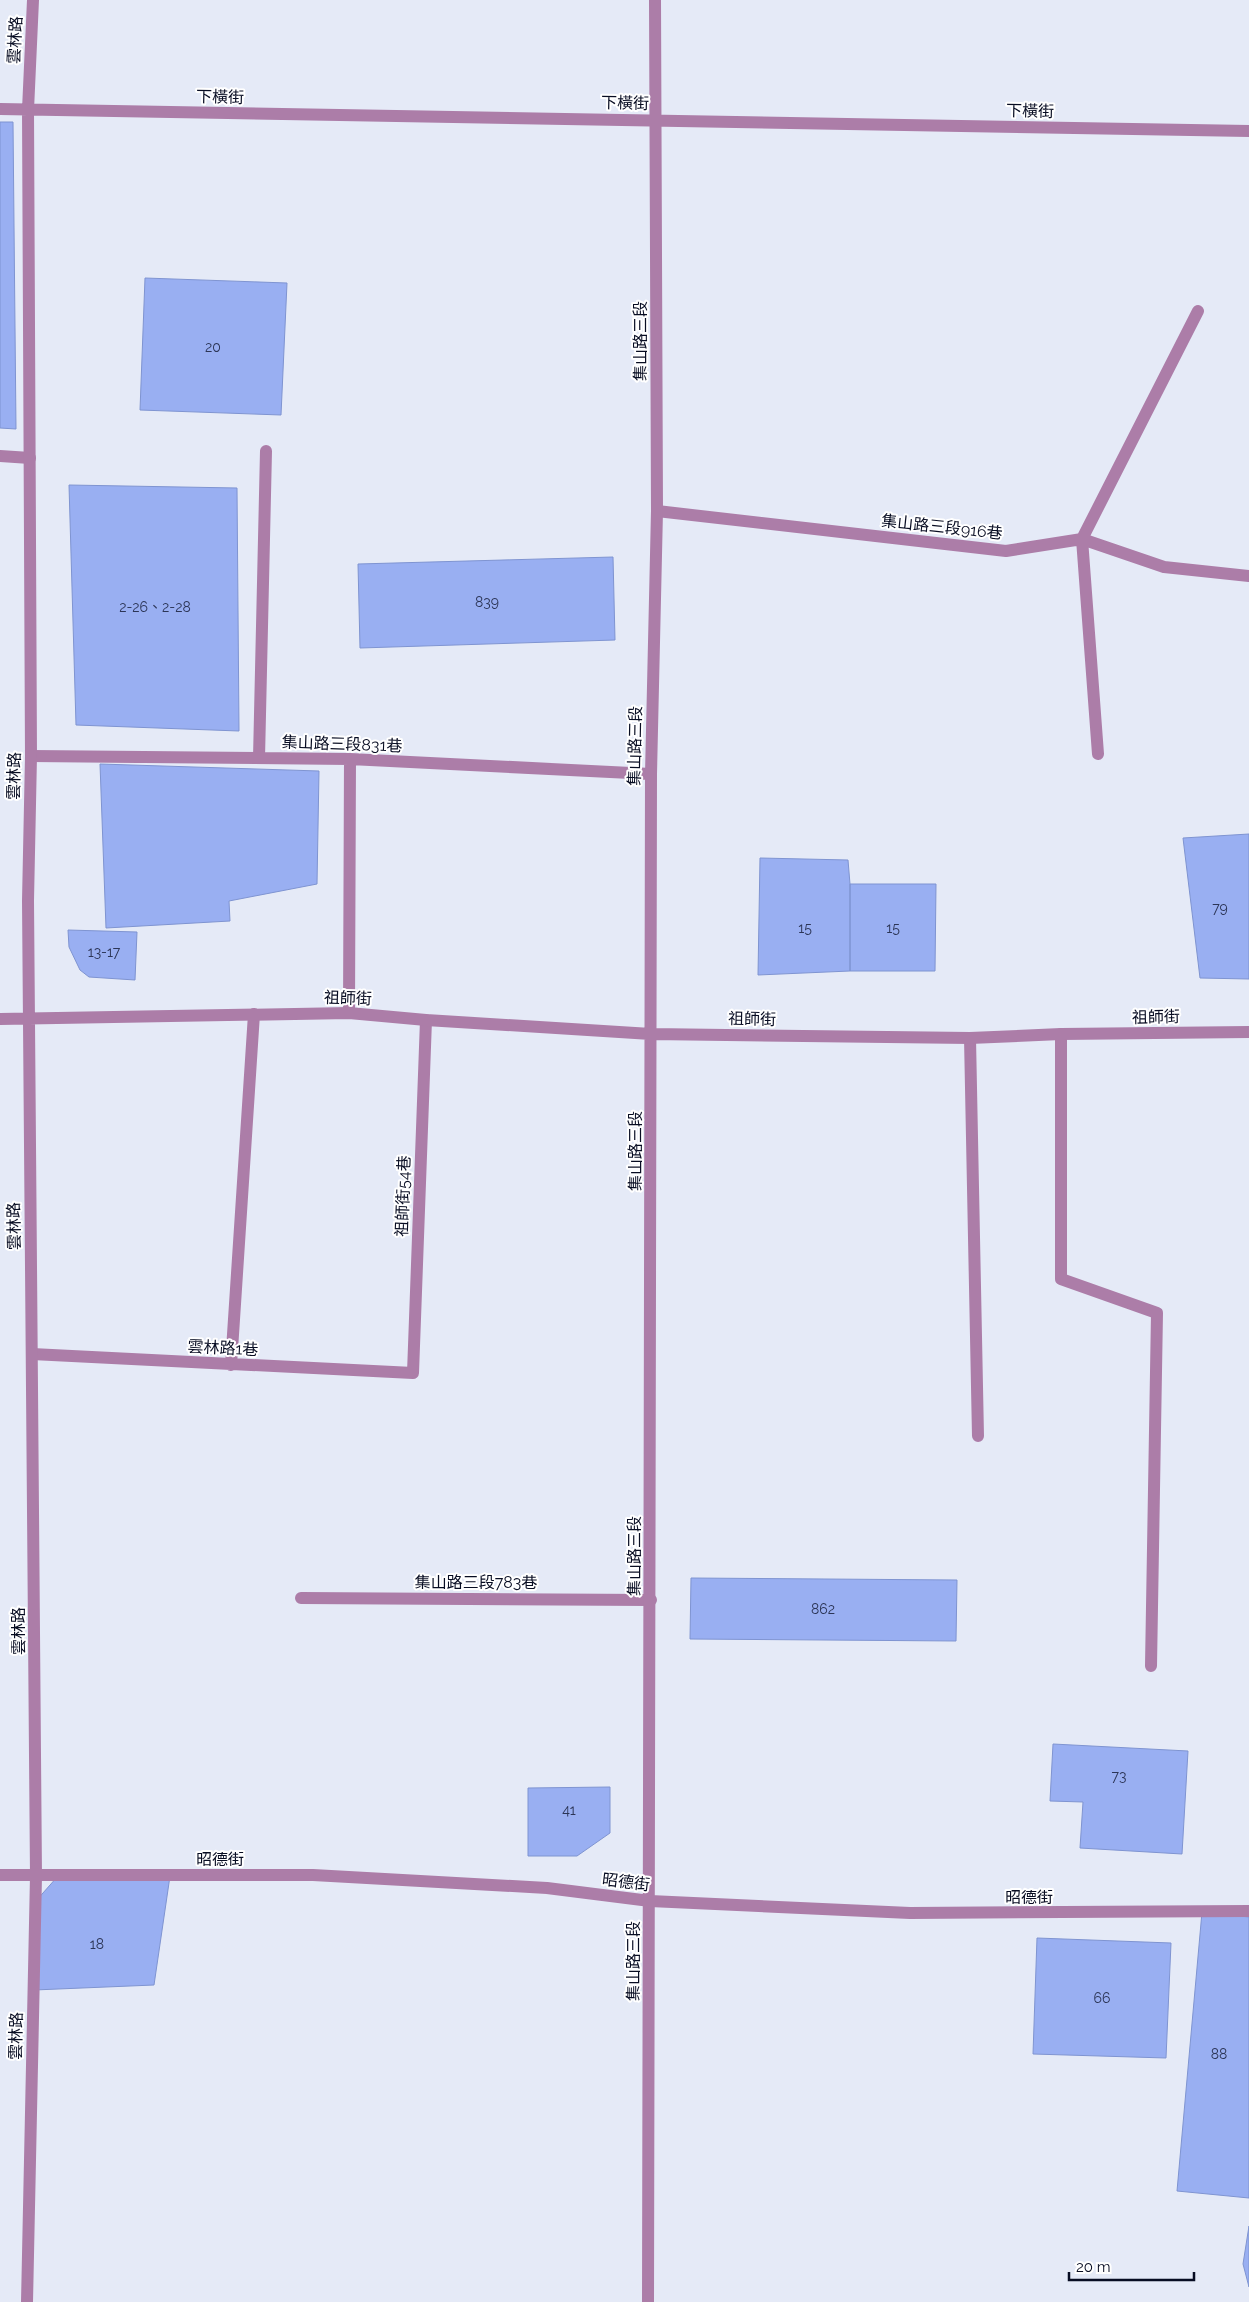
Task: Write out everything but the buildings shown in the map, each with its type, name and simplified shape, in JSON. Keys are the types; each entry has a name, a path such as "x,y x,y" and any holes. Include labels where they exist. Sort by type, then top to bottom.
{"street":[{"name":"雲林路","path":"27,2302 36,1876 28,1019 31,756 28,110 33,0"},
{"name":"集山路三段","path":"648,2302 651,1600 651,774 656,511 655,0"},
{"name":"下橫街","path":"0,109 1249,131"},
{"path":"1098,754 1082,539 1198,311"},
{"path":"259,758 266,451"},
{"path":"0,456 30,458"},
{"name":"集山路三段916巷","path":"656,511 1006,551 1082,539 1164,567 1249,576"},
{"name":"集山路三段831巷","path":"31,756 350,759 651,774"},
{"path":"349,1013 350,759"},
{"name":"祖師街","path":"0,1019 349,1013 426,1020 651,1034 970,1038 1061,1034 1249,1032"},
{"path":"231,1365 254,1014"},
{"name":"祖師街54巷","path":"413,1373 426,1020"},
{"path":"1061,1034 1061,1279 1157,1313 1151,1666"},
{"path":"970,1038 978,1436"},
{"name":"雲林路1巷","path":"32,1354 413,1373"},
{"name":"集山路三段783巷","path":"301,1598 651,1600"},
{"name":"昭德街","path":"0,1875 313,1875 547,1888 650,1901 910,1913 1249,1911"}]}
